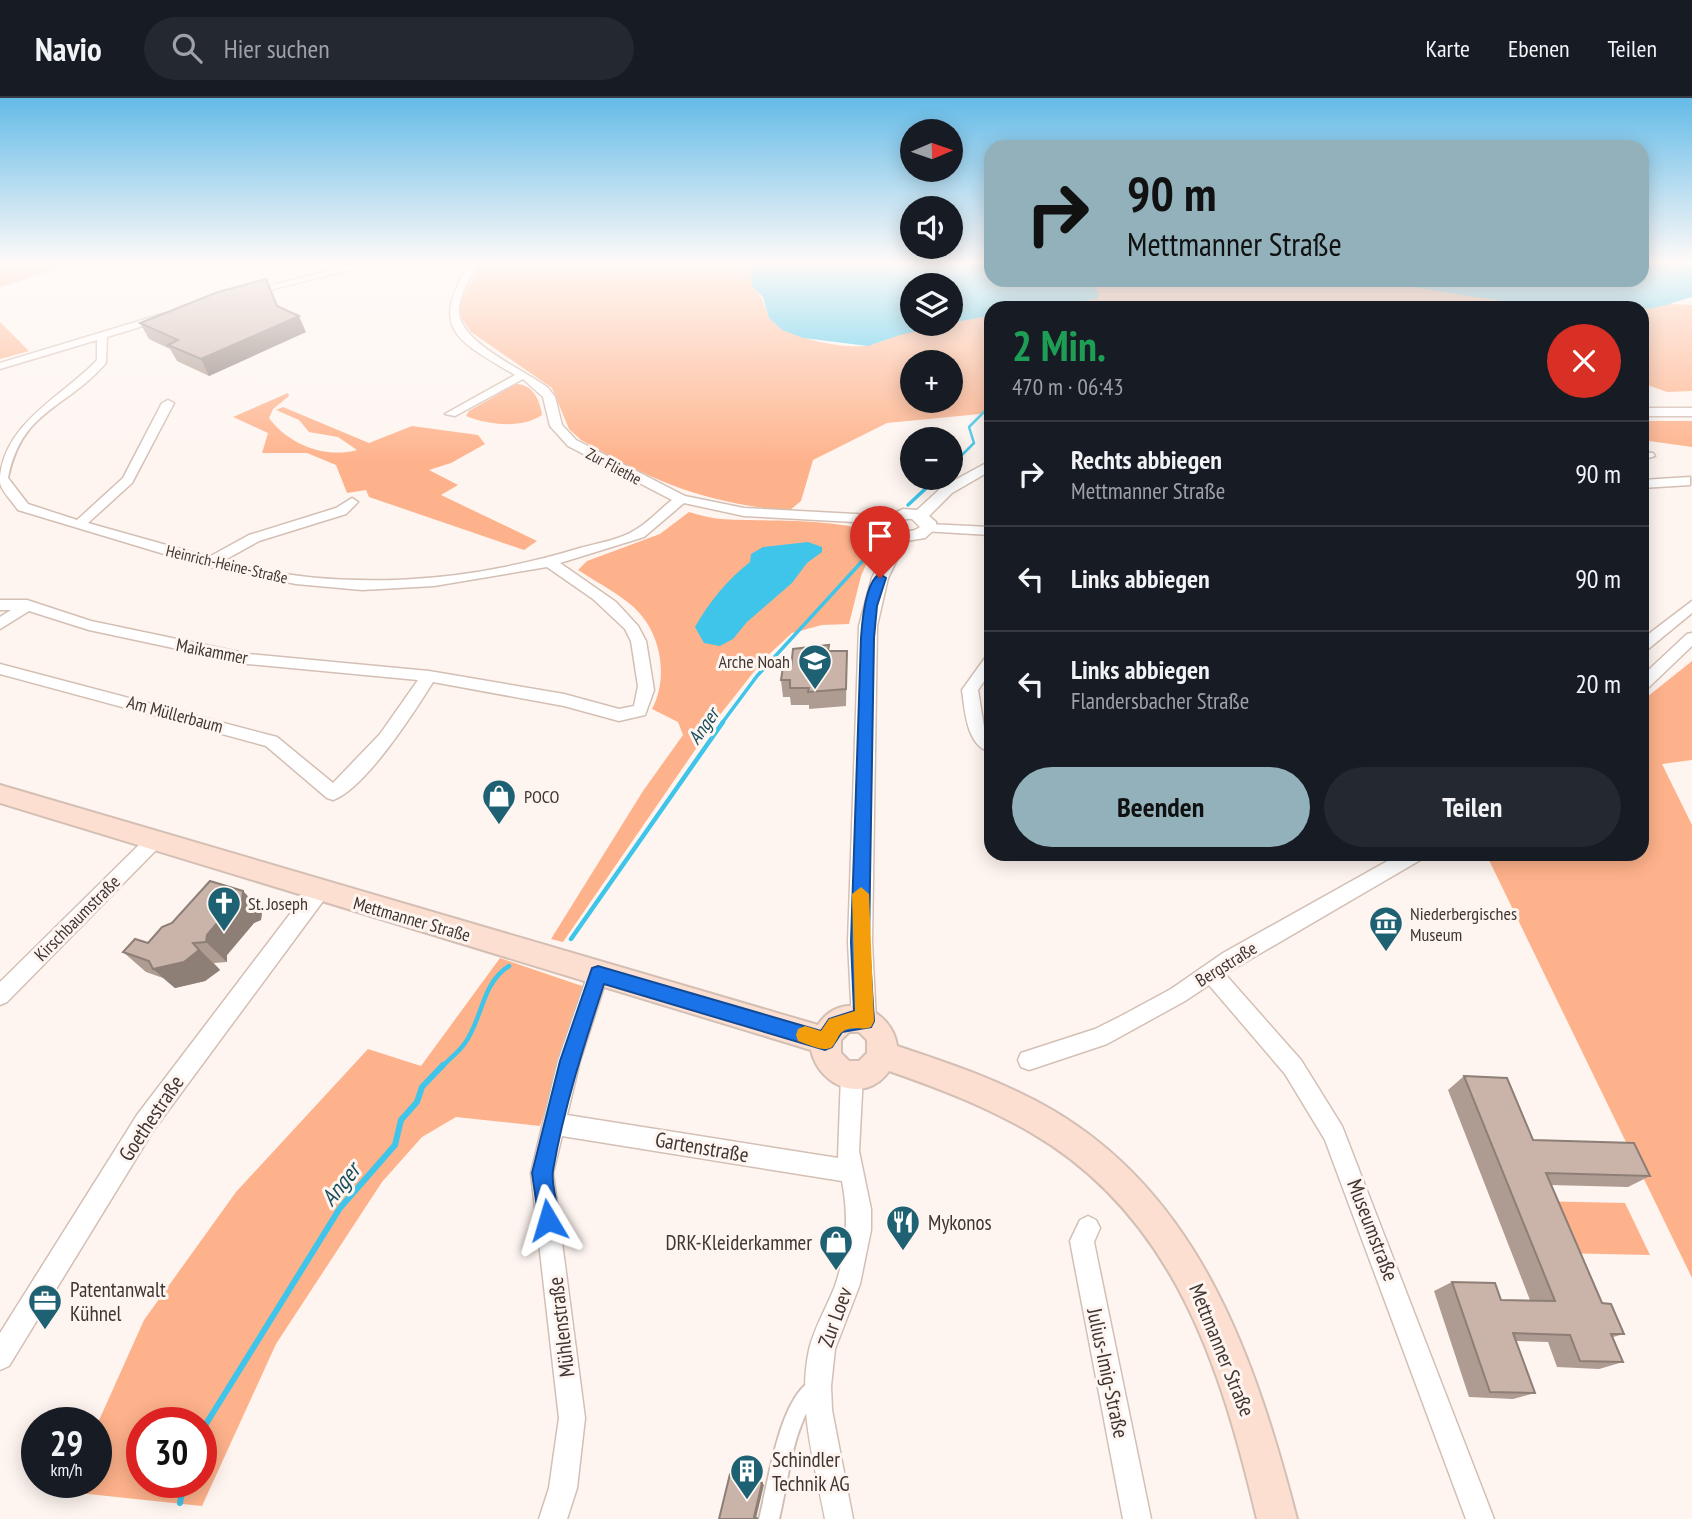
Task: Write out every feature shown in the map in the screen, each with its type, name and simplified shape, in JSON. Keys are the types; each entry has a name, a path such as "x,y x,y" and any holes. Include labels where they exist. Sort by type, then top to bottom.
{"main road":[{"name":"Mettmanner Straße","path":"0,794 825,1041"},
{"path":"854,1019 864,1021 880,1035 882,1055 873,1068 852,1074 839,1072 827,1059 825,1041 836,1025 854,1019"},
{"name":"Mettmanner Straße","path":"882,1055 975,1085 1046,1122 1098,1162 1150,1213 1186,1261 1214,1318 1239,1381 1265,1464 1277,1519"}],"street":[{"path":"0,366 121,330"},
{"name":"Zur Fliethe","path":"461,330 470,341 550,397 556,426 572,443 681,499 744,512 897,528"},
{"name":"Heinrich-Heine-Straße","path":"102,336 102,360 94,372 30,422 4,451 2,478 23,507 209,563 296,580 362,586 466,578 549,562 639,534 681,499"},
{"path":"452,414 523,376"},
{"path":"79,525 128,480 169,403"},
{"path":"1649,412 1692,412"},
{"path":"864,1021 860,942 868,626 876,588 897,528 918,536 924,522 947,490 984,468"},
{"path":"1649,484 1690,481"},
{"path":"209,563 254,538 341,511 352,502"},
{"path":"924,522 984,530"},
{"name":"Maikammer","path":"0,605 27,606 89,625 248,659 429,676 564,699 608,713 639,711 647,698 648,687 642,672 637,637 628,621 549,562"},
{"path":"0,624 27,606"},
{"path":"1649,640 1692,606"},
{"path":"1649,678 1692,638"},
{"name":"Am Müllerbaum","path":"0,669 271,741 332,793 363,763 429,676"},
{"path":"984,670 970,690 976,728 984,738"},
{"name":"Kirschbaumstraße","path":"0,996 154,841"},
{"name":"Bergstraße","path":"1030,1060 1100,1037 1128,1023 1178,995 1210,971 1404,861"},
{"name":"Goethestraße","path":"0,1357 145,1123 319,891"},
{"name":"Museumstraße","path":"1210,971 1293,1067 1334,1134 1480,1519"},
{"name":"Mühlenstraße","path":"553,1519 562,1488 572,1418 542,1173 569,1061 598,974"},
{"name":"Zur Loev","path":"839,1519 819,1410 818,1386 822,1349 848,1284 855,1252 859,1209 850,1171 852,1074"},
{"name":"Gartenstraße","path":"554,1124 850,1171"},
{"name":"Julius-Imig-Straße","path":"1088,1228 1082,1241 1137,1519"},
{"path":"769,1519 794,1416 807,1393 818,1386"}],"shaded area":[{"path":"0,330 8,330 29,351 0,359"},
{"path":"470,330 786,330 824,343 861,346 900,334 963,336 963,330 984,330 984,414 887,423 813,460 801,501 789,511 705,496 633,468 581,440 569,429 552,388"},
{"path":"1649,330 1692,330 1692,391 1667,392 1649,386"},
{"path":"516,384 531,390 542,415 515,424 484,422 466,416 469,411"},
{"path":"288,393 289,396 273,409 269,418 286,435 320,451 357,450 338,437 309,432 299,420 276,410 283,407 369,443 412,426 478,435 485,444 451,463 429,470 458,485 441,495 537,541 524,550 369,497 366,490 347,493 336,465 307,453 262,453 268,433 233,417"},
{"path":"1649,421 1692,421 1692,447 1649,441"},
{"path":"689,512 721,519 828,523 867,531 878,538 861,576 849,624 822,625 792,633 764,659 715,721 563,942 551,939 643,791 683,735 678,722 652,709 660,682 661,667 655,639 649,626 630,604 578,570 587,561 660,534"},
{"path":"1692,661 1692,760 1662,764 1692,825 1692,1278 1489,861 1649,861 1649,695"},
{"path":"500,958 585,987 540,1126 456,1117 422,1137 382,1182 276,1344 217,1473 217,1407 126,1407 126,1498 112,1497 112,1407 105,1407 144,1320 236,1192 368,1049 421,1066"},
{"path":"1533,1201 1625,1203 1650,1255 1555,1253"},
{"path":"126,1498 206,1498 202,1506"}],"water":[{"path":"783,330 900,330 900,335 868,346 803,338"},
{"path":"808,542 822,547 822,552 807,563 792,583 747,622 733,639 720,646 704,643 695,627 720,592 750,562 751,554 763,547"}],"building":[{"path":"156,330 266,330 201,359 168,345 178,340"},
{"path":"829,645 828,651 847,651 846,689 808,692 809,688 790,688 790,680 781,680 783,667 791,668 793,649"},
{"path":"210,881 243,891 242,900 235,902 207,935 206,942 193,943 199,950 184,962 153,969 149,961 123,952 135,939 148,943 162,927 172,923"},
{"path":"1464,1076 1507,1078 1533,1140 1634,1143 1650,1176 1546,1173 1602,1303 1611,1304 1624,1334 1611,1334 1623,1362 1580,1361 1570,1335 1513,1333 1535,1393 1490,1392 1452,1282 1495,1283 1501,1300 1555,1301"},
{"name":"Schindler Technik AG","path":"730,1474 762,1483 754,1517 758,1519 719,1519"}],"waterway":[{"name":"Anger","path":"963,454 974,443 969,427 984,412"},
{"name":"Anger","path":"908,505 924,490"},
{"name":"Anger","path":"722,723 757,676 877,545"},
{"name":"Anger","path":"571,939 723,722"},
{"name":"Anger","path":"442,1067 465,1043 493,982 509,966"},
{"name":"Anger","path":"217,1407 340,1208 395,1145 401,1120 417,1102 422,1087 443,1065"},
{"name":"Anger","path":"180,1503 181,1498"}],"slow traffic":[{"path":"805,1035 825,1041 836,1025 854,1019 864,1021 861,994 861,894"}],"place":[{"name":"Arche Noah","path":"815,691"},
{"name":"POCO","path":"499,826"},
{"name":"St. Joseph","path":"224,933"},
{"name":"Niederbergisches Museum","path":"1386,953"},
{"name":"Mykonos","path":"903,1252"},
{"name":"DRK-Kleiderkammer","path":"836,1272"},
{"name":"Patentanwalt Kühnel","path":"45,1331"},
{"name":"Schindler Technik AG","path":"747,1501"}],"route":[{"path":"548,1220 542,1173 569,1061 598,974 825,1041 836,1025 854,1019 864,1021 860,942 867,638 871,606 880,578"}]}
